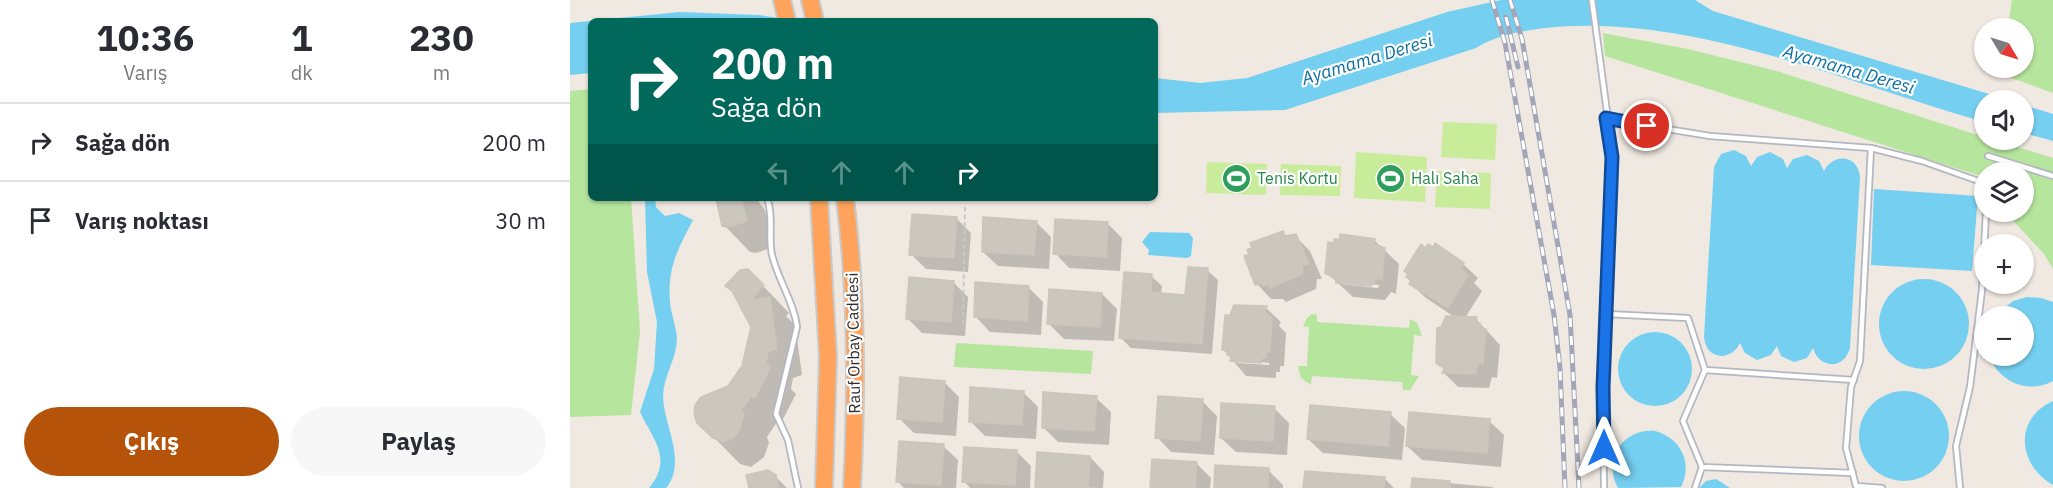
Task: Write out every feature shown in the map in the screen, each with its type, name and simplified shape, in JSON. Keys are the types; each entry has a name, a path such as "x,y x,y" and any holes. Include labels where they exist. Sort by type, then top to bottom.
{"highway":[{"path":"810,0 814,18"},
{"name":"Rauf Orbay Caddesi","path":"819,201 828,357 824,488"},
{"name":"Rauf Orbay Caddesi","path":"845,201 855,323 855,431 852,488"}],"lane":[{"path":"1592,0 1612,157 1606,314 1604,488"},
{"path":"1606,118 1710,136 1872,148 1922,161 1974,179"},
{"path":"1872,148 1860,361 1854,380 1846,448 1856,487 1882,488"},
{"path":"1988,156 2053,176"},
{"path":"768,201 771,216 772,256 796,315 798,327 776,414 788,440 798,488"},
{"path":"1960,488 1956,447 1973,365 1982,290 1985,222"},
{"path":"1606,314 1688,318 1706,370 1683,421 1702,468 1695,488"},
{"path":"1706,370 1854,380"},
{"path":"1702,468 1852,473"}],"path":[{"path":"963,324 965,205"}],"green space":[{"path":"2012,0 2053,0 2053,93 2012,78 2034,78 2034,18 2009,18"},
{"path":"1603,33 1688,49 1773,70 1974,134 1974,150 2027,150 2053,158 2053,269 2034,243 2034,234 2025,234 2014,222 2034,222 2034,162 1974,162 1974,174 1605,56"},
{"path":"588,89 588,201 631,201 640,331 631,415 570,417 570,91"},
{"path":"1443,122 1497,124 1495,160 1441,157"},
{"name":"Halı Saha","path":"1356,152 1427,157 1425,202 1354,198"},
{"name":"Tenis Kortu","path":"1207,162 1267,164 1266,195 1206,193"},
{"name":"Tenis Kortu","path":"1281,164 1341,166 1340,196 1280,195"},
{"path":"1437,171 1491,173 1490,209 1435,207"},
{"path":"1312,314 1317,315 1317,322 1409,328 1410,319 1417,323 1422,336 1414,335 1411,375 1419,376 1410,390 1403,390 1402,382 1312,376 1311,385 1301,378 1298,366 1307,366 1309,327 1303,326"},
{"path":"956,343 1093,351 1091,374 954,367"}],"water":[{"name":"Ayamama Deresi","path":"1501,0 1695,0 1713,11 1976,90 1974,119 1767,54 1711,40 1655,30 1600,26 1545,28 1509,34 1476,48 1285,110 1158,113 1158,78 1200,83 1247,78 1447,12"},
{"path":"679,12 759,15 777,18 620,18"},
{"path":"588,21 588,73 570,75 570,23"},
{"path":"2034,108 2053,114 2053,141 2034,136"},
{"path":"1734,150 1746,156 1751,166 1757,157 1770,152 1783,159 1787,168 1793,159 1807,155 1819,161 1824,171 1833,161 1839,159 1850,160 1858,169 1860,177 1850,348 1843,360 1832,364 1826,363 1820,360 1813,348 1807,358 1794,362 1781,356 1777,346 1771,355 1757,360 1745,353 1740,343 1731,353 1719,356 1709,350 1706,345 1704,337 1714,167 1721,154"},
{"path":"1874,189 1974,196 1974,222 1976,222 1972,271 1871,265"},
{"path":"645,201 655,201 656,207 665,216 679,213 693,220 678,250 670,279 670,302 677,338 663,395 673,443 675,466 666,488 649,488 660,468 659,450 640,412 654,369 657,322 647,272"},
{"path":"1150,232 1189,233 1193,238 1191,256 1187,258 1148,255 1149,250 1142,242"},
{"path":"1924,279 1941,283 1956,292 1965,307 1969,324 1965,341 1956,356 1941,365 1924,369 1907,365 1892,356 1883,341 1879,324 1883,307 1892,292 1907,283"},
{"path":"2027,297 2053,302 2053,381 2033,387 2024,386 2007,379 1995,366 2034,366 2034,306 2007,306 2013,301"},
{"path":"1655,332 1676,338 1686,348 1692,369 1686,390 1676,400 1655,406 1634,400 1624,390 1618,369 1624,348 1634,338"},
{"path":"1904,391 1921,395 1936,404 1945,419 1949,436 1945,453 1936,468 1921,477 1904,481 1887,477 1872,468 1863,453 1859,436 1863,419 1872,404 1887,395"},
{"path":"2053,401 2053,485 2033,466 2027,454 2025,442 2026,430 2031,419 2040,409"},
{"path":"1644,431 1655,431 1672,439 1682,453 1686,469 1681,487 1618,488 1613,467 1618,448 1633,435"},
{"path":"1716,479 1730,488 1699,488 1706,481"}],"building":[{"path":"717,201 742,201 747,221 729,227 722,226"},
{"path":"912,214 957,217 954,258 909,255"},
{"path":"983,217 1037,221 1034,255 982,252"},
{"path":"1055,219 1108,222 1106,257 1053,254"},
{"path":"1283,231 1285,236 1296,234 1309,264 1303,265 1302,274 1270,288 1268,284 1255,285 1244,256 1249,254 1247,250 1252,248 1250,243"},
{"path":"1340,234 1375,239 1374,244 1385,248 1382,280 1377,278 1371,286 1336,283 1336,279 1325,273 1328,242 1334,243 1334,239 1340,239"},
{"path":"1435,243 1464,263 1461,267 1468,275 1448,308 1409,284 1411,280 1406,277 1408,274 1404,271 1421,244 1426,248 1428,244 1433,247"},
{"path":"1188,267 1208,268 1202,344 1119,338 1124,272 1152,274 1151,292 1185,295"},
{"path":"748,269 764,285 751,300 770,297 777,349 768,352 766,363 771,367 755,398 751,397 741,410 744,415 739,431 733,438 724,442 713,438 697,423 694,414 695,405 701,397 728,386 742,366 751,327 732,291 725,286 740,270"},
{"path":"909,277 954,281 951,322 906,319"},
{"path":"975,282 1029,286 1027,321 974,317"},
{"path":"1049,289 1102,293 1100,327 1047,324"},
{"path":"1234,305 1267,306 1265,312 1272,317 1270,352 1266,352 1266,358 1262,358 1261,363 1230,361 1231,356 1227,355 1227,350 1222,350 1225,315 1230,315"},
{"path":"1446,316 1477,317 1476,323 1480,323 1481,329 1486,329 1483,364 1478,363 1475,374 1442,373 1444,368 1436,363 1437,328 1441,327"},
{"path":"900,377 945,381 942,422 897,419"},
{"path":"970,387 1024,391 1022,425 969,422"},
{"path":"1043,392 1097,396 1094,431 1042,428"},
{"path":"1158,396 1203,399 1200,441 1155,438"},
{"path":"1221,403 1275,406 1273,441 1220,438"},
{"path":"1310,405 1391,412 1388,446 1307,439"},
{"path":"1409,412 1490,419 1487,453 1406,446"},
{"path":"899,441 944,444 941,485 896,482"},
{"path":"964,447 1017,450 1015,485 962,482"},
{"path":"1037,452 1090,456 1088,488 1035,487"},
{"path":"1152,459 1197,462 1195,488 1150,488"},
{"path":"1215,465 1269,468 1268,488 1214,488"},
{"path":"768,470 776,475 778,488 749,488 746,475"},
{"path":"1305,471 1385,477 1384,488 1303,488"},
{"path":"1412,478 1450,481 1450,488 1411,488"}],"railway":[{"path":"1492,0 1505,43 1554,315 1560,368 1565,488"},
{"path":"1510,0 1522,39 1570,315 1579,488"},
{"path":"1506,17 1518,67"}],"place":[{"name":"Tenis Kortu","path":"1236,178"},
{"name":"Halı Saha","path":"1390,178"}],"route":[{"path":"1604,448 1603,388 1612,157 1606,118 1647,126"}]}
